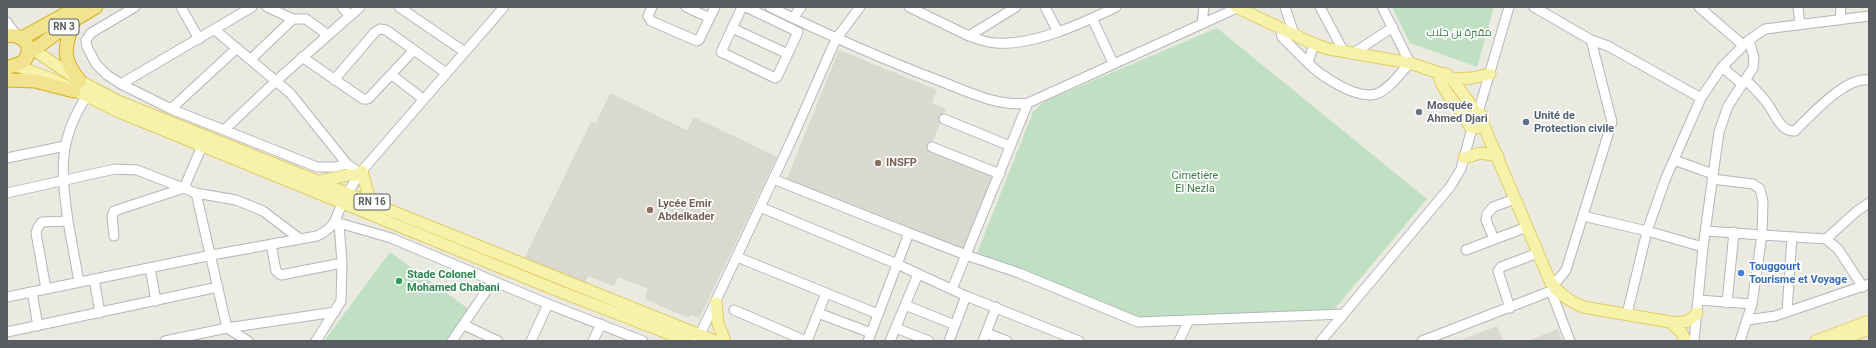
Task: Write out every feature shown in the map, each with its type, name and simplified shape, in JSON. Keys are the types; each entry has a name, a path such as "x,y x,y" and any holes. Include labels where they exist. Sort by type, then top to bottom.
{"highway":[{"name":"RN 3","path":"22,43 78,7"},
{"name":"RN 3","path":"22,43 65,14 96,7"},
{"path":"65,14 66,53 69,68 80,89"},
{"path":"10,66 22,63 22,43"},
{"path":"7,80 35,81 80,89"}],"main road":[{"path":"1236,7 1314,44 1329,49 1410,63 1446,74 1452,79 1477,112 1482,116 1483,124 1498,156 1552,287 1575,303 1584,306 1670,322 1685,323 1697,313"},
{"name":"RN 16","path":"22,43 80,89 118,112 202,146 345,197 556,290 684,340"},
{"name":"RN 16","path":"10,66 118,101 320,181 345,197 370,201 698,338 715,341"},
{"path":"1439,73 1440,79 1445,88 1469,123 1477,129 1483,124"},
{"path":"1452,79 1472,78 1490,74"},
{"path":"1469,123 1469,114 1477,112"},
{"path":"1464,158 1480,154 1498,156"},
{"path":"320,181 360,173 370,201"},
{"path":"716,303 718,324 725,341"},
{"path":"1816,341 1869,321"},
{"path":"1670,322 1682,333 1685,341"},
{"path":"1839,341 1869,329"}],"street":[{"path":"135,7 91,33 86,40 87,47 96,64 107,76 171,109 317,167 335,167 347,164"},
{"path":"181,7 199,39"},
{"path":"121,84 252,7"},
{"path":"267,7 293,19 306,19 328,35"},
{"path":"342,7 350,16"},
{"path":"224,130 302,57 360,7"},
{"path":"399,7 465,52"},
{"path":"652,7 648,16 651,21 694,41 699,40 715,7"},
{"path":"686,7 710,18"},
{"path":"742,7 721,52 772,78 777,77 798,32 746,7"},
{"path":"770,7 836,39 911,70 990,100 1006,104 1028,103 1202,22 1221,16 1236,7"},
{"path":"793,18 800,7"},
{"path":"698,338 716,303 736,257 812,96 836,39 860,7"},
{"path":"909,7 969,36 994,43 1013,43 1031,40 1092,18 1116,7"},
{"path":"969,36 1016,7"},
{"path":"1044,7 1058,30"},
{"path":"1202,22 1204,7"},
{"path":"1285,7 1294,34"},
{"path":"1320,7 1348,53 1393,27"},
{"path":"1280,27 1282,37 1308,63 1331,81 1352,91 1370,95 1377,94 1410,63 1382,7"},
{"path":"1477,112 1490,74 1509,7"},
{"path":"1534,7 1591,40 1608,46 1701,98"},
{"path":"1694,341 1712,177 1722,122 1728,106 1750,74 1754,63 1746,42 1699,7"},
{"path":"1798,7 1800,24"},
{"path":"1840,20 1841,7"},
{"path":"316,341 341,301 342,263 338,222 345,197 360,173 465,52 499,8"},
{"path":"1627,314 1648,231 1674,160 1701,98 1722,67 1746,42 1766,29 1869,16"},
{"path":"1092,18 1113,63"},
{"path":"251,59 293,19"},
{"path":"7,22 22,43"},
{"path":"732,28 788,54"},
{"path":"334,80 375,32 380,29 386,30 446,73"},
{"path":"215,30 290,93 303,107 347,164 360,173"},
{"path":"1422,341 1510,308 1552,287 1564,274 1612,122 1591,40"},
{"path":"1308,63 1314,44"},
{"path":"171,109 237,48"},
{"path":"302,57 363,99 368,99 414,50"},
{"path":"1722,67 1744,82 1767,103 1783,127 1792,131 1795,131 1813,111 1830,98 1857,81 1869,80"},
{"path":"392,75 423,99"},
{"path":"79,282 62,182 62,162 80,89"},
{"path":"952,289 1028,103"},
{"path":"944,119 1010,146"},
{"path":"1321,341 1444,196 1459,173 1464,158 1469,123"},
{"path":"7,158 65,146"},
{"path":"114,236 112,216 114,211 184,188 202,146"},
{"path":"932,147 1000,174"},
{"path":"1674,160 1712,177 1753,184 1760,189 1763,202 1762,235 1752,304 1740,341"},
{"path":"7,193 115,169 137,170 196,193 236,200 263,210 300,239"},
{"path":"773,178 909,233 1019,273 1132,320 1146,322 1344,314"},
{"path":"196,193 212,255 228,328 248,341"},
{"path":"1494,239 1486,220 1487,214 1493,207 1515,199"},
{"path":"1826,240 1857,211 1869,203"},
{"path":"760,207 897,264 966,296 996,307 1059,337 1079,341"},
{"path":"1583,216 1648,231 1704,247"},
{"path":"46,289 36,233 42,222 68,221"},
{"path":"7,297 212,255 300,239 322,233 338,222"},
{"path":"338,222 391,238 548,304 643,341"},
{"path":"1466,250 1527,227"},
{"path":"1706,231 1826,240 1838,249 1866,286 1787,312 1762,319 1748,320"},
{"path":"1727,302 1734,232"},
{"path":"818,313 869,337 909,233"},
{"path":"1787,312 1792,237"},
{"path":"271,244 276,271 281,275 342,263"},
{"path":"1510,308 1498,271 1501,267 1538,253"},
{"path":"736,257 878,314"},
{"path":"150,268 156,301"},
{"path":"890,341 918,274"},
{"path":"94,279 100,313"},
{"path":"452,341 493,281"},
{"path":"7,332 218,287"},
{"path":"1552,287 1570,341"},
{"path":"32,292 38,326"},
{"path":"734,310 807,341 826,293"},
{"path":"949,341 966,296"},
{"path":"1699,300 1752,304"},
{"path":"531,341 548,304"},
{"path":"905,305 955,325"},
{"path":"996,307 985,337 1007,341"},
{"path":"165,341 202,337 228,328 335,312"},
{"path":"1179,341 1189,320"},
{"path":"593,341 601,324"},
{"path":"464,325 498,341"},
{"path":"896,328 929,341"}],"shaded area":[{"name":"INSFP","path":"839,50 937,90 932,103 946,109 929,150 995,176 964,253 786,181"},
{"name":"Lycée Emir Abdelkader","path":"610,93 687,130 694,117 777,157 699,319 691,315 688,318 645,299 648,289 618,277 614,286 588,276 585,284 524,259 591,122 596,123"},
{"path":"1497,326 1503,341 1458,341"},
{"path":"1558,329 1562,341 1530,340"}],"green space":[{"name":"مقبرة بن جلاب","path":"1392,7 1494,7 1477,67 1410,43"},
{"name":"Cimetière El Nezla","path":"1217,28 1427,199 1333,311 1140,319 977,253 1033,112 1045,101"},
{"name":"Stade Colonel Mohamed Chabani","path":"390,252 470,310 447,341 324,341"}],"place":[{"name":"Mosquée Ahmed Djari","path":"1419,112"},
{"name":"Unité de Protection civile","path":"1526,122"},
{"name":"INSFP","path":"878,163"},
{"name":"Lycée Emir Abdelkader","path":"650,210"},
{"name":"Touggourt Tourisme et Voyage","path":"1741,273"},
{"name":"Stade Colonel Mohamed Chabani","path":"399,281"}]}
